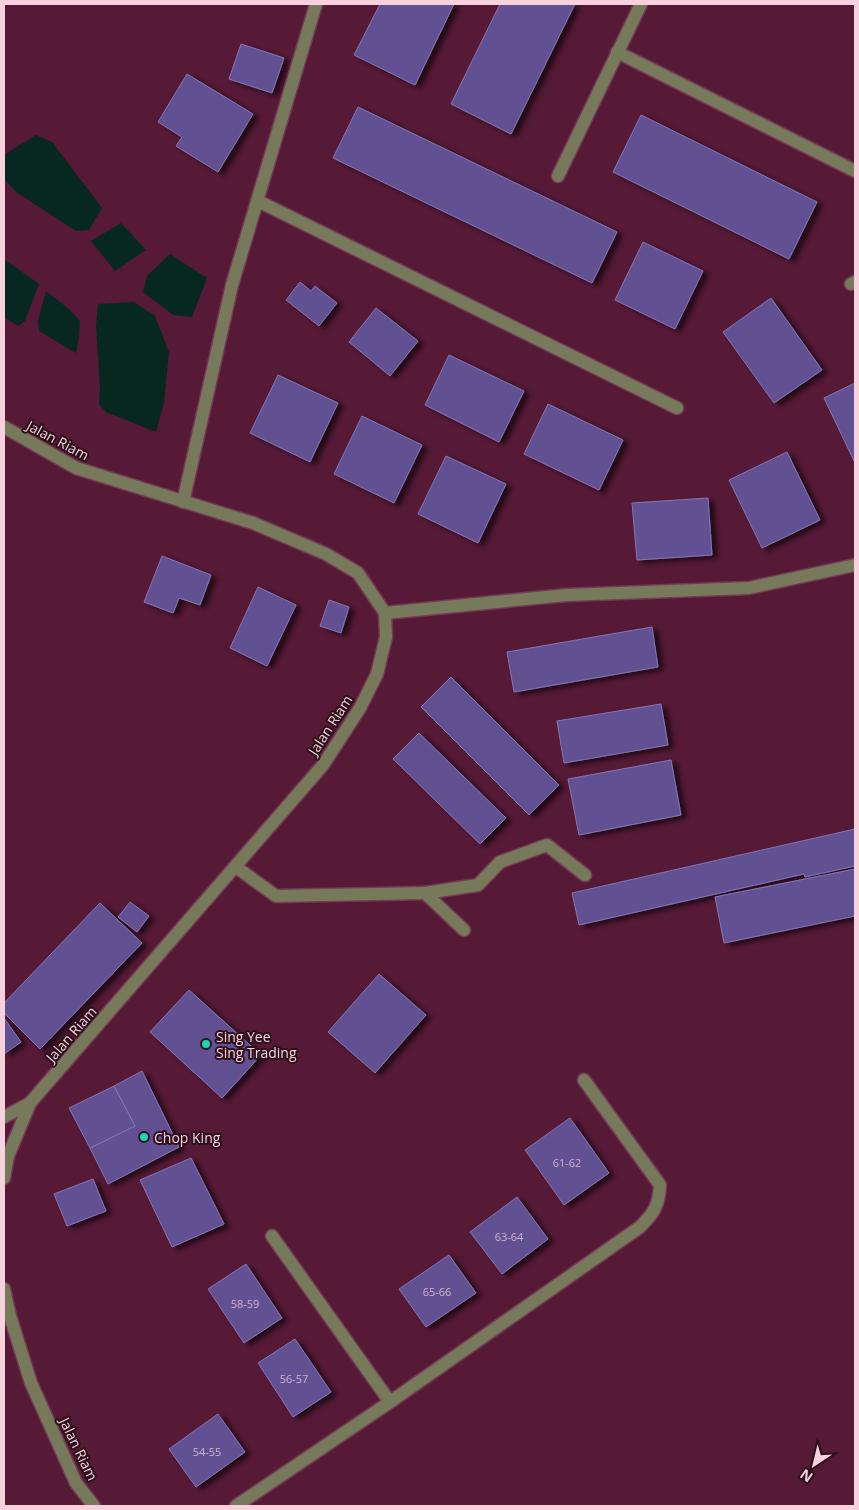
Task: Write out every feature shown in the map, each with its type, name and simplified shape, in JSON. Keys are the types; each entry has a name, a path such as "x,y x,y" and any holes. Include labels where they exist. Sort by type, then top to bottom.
{"street":[{"path":"183,502 232,285 316,4"},
{"path":"558,176 641,4"},
{"path":"617,52 855,171"},
{"path":"258,201 677,408"},
{"name":"Jalan Riam","path":"4,428 76,468 253,524 326,554 358,573 385,613 386,637 376,674 360,708 323,765 30,1103 8,1156 4,1178"},
{"path":"385,613 567,595 749,588 855,565"},
{"path":"236,867 276,896 425,893 478,885 500,862 547,845 585,875"},
{"path":"425,893 464,930"},
{"path":"236,1506 390,1402 640,1227 652,1215 659,1200 660,1185 584,1080"},
{"path":"4,1116 30,1103"},
{"path":"272,1236 390,1402"},
{"name":"Jalan Riam","path":"4,1289 10,1316 32,1383 76,1483 94,1506"}],"shaded area":[{"path":"36,135 52,142 102,208 89,230 76,231 16,192 4,179 4,157 7,153"},
{"path":"121,223 146,250 115,271 91,241"},
{"path":"170,254 207,278 192,317 173,315 143,292 147,276"},
{"path":"4,259 39,284 25,321 18,326 4,317"},
{"path":"46,291 70,310 80,321 76,353 39,331 38,321"},
{"path":"134,302 155,316 169,352 164,403 156,432 106,412 99,404 100,388 96,326 98,304"}],"building":[{"path":"380,4 454,4 415,85 354,55"},
{"path":"500,4 575,4 511,134 451,104"},
{"path":"241,44 284,58 272,93 229,79"},
{"path":"187,74 253,114 218,172 176,146 182,137 158,122"},
{"path":"358,107 617,232 592,283 333,158"},
{"path":"641,115 817,202 789,259 613,172"},
{"path":"643,242 703,271 675,329 615,300"},
{"path":"300,282 311,291 315,286 337,303 319,326 286,300"},
{"path":"771,298 822,370 774,403 723,332"},
{"path":"376,308 418,341 390,376 349,342"},
{"path":"449,355 524,391 499,442 425,405"},
{"path":"278,375 338,403 310,462 250,433"},
{"path":"855,383 855,463 824,398"},
{"path":"548,404 623,440 599,490 524,454"},
{"path":"362,416 422,445 394,503 334,474"},
{"path":"787,452 820,520 762,548 729,480"},
{"path":"446,456 506,484 478,543 418,514"},
{"path":"708,498 712,555 637,560 632,503"},
{"path":"162,556 211,575 200,605 179,598 173,613 144,602"},
{"path":"258,587 296,605 267,666 230,648"},
{"path":"329,600 349,607 341,633 320,626"},
{"path":"652,627 658,667 514,692 507,652"},
{"path":"451,677 559,785 529,815 421,707"},
{"path":"661,704 668,745 564,763 557,721"},
{"path":"419,733 506,818 480,844 393,759"},
{"path":"671,760 681,815 579,835 568,779"},
{"path":"855,829 855,866 805,877 804,874 579,925 572,893"},
{"path":"855,869 855,916 724,943 715,897"},
{"path":"130,902 149,916 137,932 118,917"},
{"path":"100,903 142,943 40,1049 4,1013 4,1003"},
{"path":"379,974 426,1015 375,1073 328,1032"},
{"name":"Sing Yee Sing Trading","path":"189,990 261,1055 222,1098 150,1032"},
{"path":"4,1018 21,1042 4,1054"},
{"name":"Chop King","path":"142,1071 179,1147 108,1184 90,1148 135,1126 114,1086"},
{"path":"114,1086 135,1126 90,1148 69,1108"},
{"path":"570,1118 609,1173 564,1205 525,1150"},
{"path":"191,1158 224,1224 172,1247 140,1180"},
{"path":"93,1179 106,1211 67,1226 54,1194"},
{"path":"517,1197 548,1239 502,1274 470,1232"},
{"path":"449,1255 476,1293 426,1327 399,1289"},
{"path":"246,1264 282,1318 244,1343 208,1289"},
{"path":"295,1339 331,1392 293,1417 258,1363"},
{"path":"218,1414 245,1452 196,1487 169,1449"}],"place":[{"name":"Sing Yee Sing Trading","path":"206,1044"},
{"name":"Chop King","path":"144,1137"}]}
